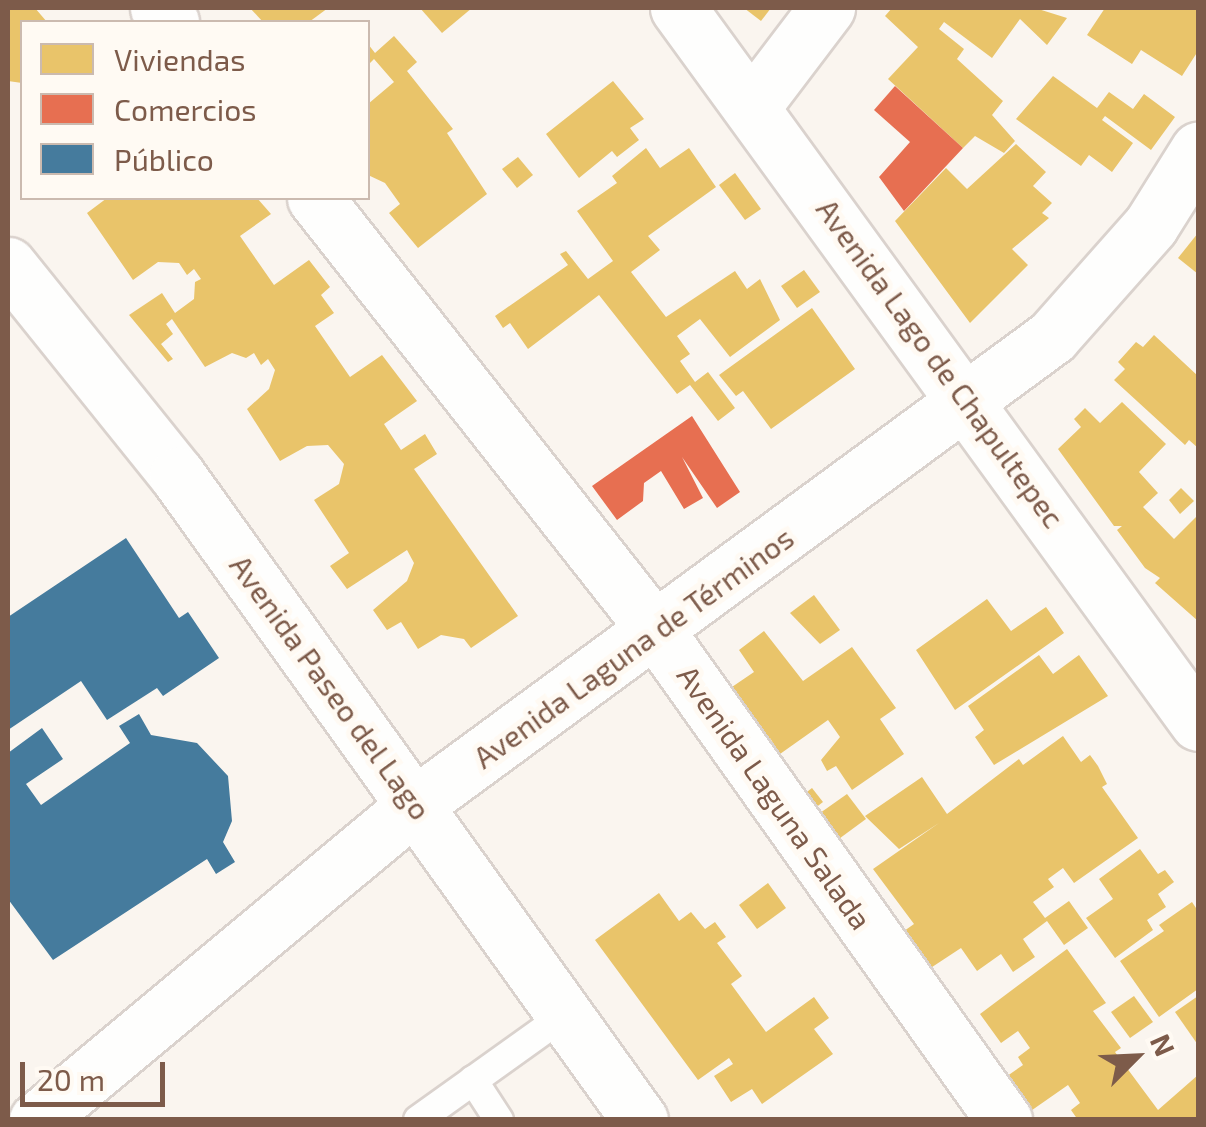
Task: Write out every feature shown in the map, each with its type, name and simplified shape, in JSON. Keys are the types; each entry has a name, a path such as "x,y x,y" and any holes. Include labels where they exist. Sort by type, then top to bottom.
{"street":[{"name":"Avenida Lago de Chapultepec","path":"678,8 754,104 1196,715"},
{"path":"754,104 827,8"},
{"name":"Avenida Laguna de Términos","path":"37,1120 416,804 657,632 1052,337 1151,225 1198,150"},
{"name":"Avenida Laguna Salada","path":"317,200 657,632 1004,1120"},
{"name":"Avenida Paseo del Lago","path":"8,265 178,475 566,1014 624,1114"}],"lane":[{"path":"418,1120 566,1014"},
{"path":"473,1080 499,1120"}],"building: Viviendas":[{"path":"8,8 35,8 45,20 20,20 20,83 8,81"},
{"path":"250,8 328,8 312,20 261,20"},
{"path":"420,8 472,8 442,33"},
{"path":"744,8 771,8 761,21"},
{"path":"892,8 1035,8 1067,18 1047,45 1020,19 992,58 944,22 939,29 964,49 957,59 1003,101 992,115 1015,141 1004,153 975,136 963,148 888,79 918,47 885,16"},
{"path":"1105,8 1198,8 1198,51 1182,76 1141,50 1132,64 1087,35"},
{"path":"394,36 417,62 407,71 453,129 447,133 487,194 418,248 389,213 400,204 385,183 370,176 370,102 394,82 374,59 370,63 370,47 375,53"},
{"path":"1053,76 1097,108 1109,92 1133,109 1144,94 1175,117 1151,150 1105,116 1102,120 1133,143 1112,172 1089,155 1081,166 1016,119"},
{"path":"613,81 644,119 630,128 639,140 617,157 612,151 579,178 546,134"},
{"path":"1016,144 1046,172 1033,186 1052,203 1042,213 1049,218 1012,249 1028,265 970,323 895,221 946,168 967,189"},
{"path":"646,148 660,168 689,148 716,187 648,236 660,250 631,272 666,317 735,271 747,289 760,279 780,320 730,357 700,319 677,336 690,354 680,361 695,382 708,372 735,408 718,421 690,385 677,394 599,295 528,349 510,323 503,328 495,316 568,265 560,254 566,251 588,279 613,261 577,211 617,183 612,176"},
{"path":"518,157 533,175 517,188 502,169"},
{"path":"735,173 761,209 745,220 719,185"},
{"path":"104,200 259,200 271,214 240,236 274,285 309,260 330,287 321,295 334,313 315,326 350,377 382,355 417,401 384,424 401,450 425,434 437,454 414,469 518,616 471,648 464,639 441,635 418,649 401,622 387,630 373,610 407,581 414,563 407,550 347,589 330,566 349,553 314,500 339,484 344,464 328,445 307,446 280,461 247,409 269,389 275,370 268,359 261,365 254,353 246,358 232,353 205,367 172,319 166,324 173,334 161,344 173,359 168,362 129,315 162,293 175,313 194,299 195,282 201,279 194,269 187,275 179,263 158,262 133,280 87,213"},
{"path":"1198,233 1198,274 1178,258"},
{"path":"804,270 820,292 797,308 781,286"},
{"path":"812,308 855,369 771,429 743,391 736,396 719,375"},
{"path":"1154,335 1198,376 1198,448 1189,440 1185,445 1114,380 1125,369 1118,362 1136,342 1143,347"},
{"path":"1122,402 1166,444 1139,472 1158,493 1143,507 1174,539 1198,515 1198,621 1155,583 1160,578 1145,568 1117,530 1122,526 1114,526 1058,449 1081,427 1074,419 1085,408 1100,423"},
{"path":"1181,488 1194,501 1180,514 1169,500"},
{"path":"814,595 840,630 820,644 790,613"},
{"path":"987,599 1011,631 1046,607 1064,633 955,710 916,650"},
{"path":"764,631 803,681 852,647 896,708 880,719 904,754 852,790 836,766 827,771 821,760 840,737 828,720 780,754 770,738 761,744 729,689 754,672 739,650"},
{"path":"1039,655 1053,674 1079,655 1108,696 994,765 975,737 984,730 968,706"},
{"path":"1063,736 1081,762 1090,755 1107,784 1102,787 1138,838 1074,883 1063,868 1048,879 1054,887 1033,902 1045,918 1069,901 1088,928 1064,945 1047,921 1023,939 1035,957 1013,972 1001,954 977,971 961,948 923,973 897,936 914,924 873,869 939,823 899,849 865,816 922,777 947,814 1019,759 1023,765"},
{"path":"812,788 823,802 810,812 799,798"},
{"path":"847,794 866,819 832,844 813,818"},
{"path":"1140,849 1158,874 1165,870 1174,882 1158,894 1166,907 1147,920 1153,930 1115,958 1086,918 1113,899 1099,879"},
{"path":"768,883 786,908 757,929 739,905"},
{"path":"659,893 679,921 691,912 705,929 715,922 726,937 717,943 742,976 731,984 766,1032 814,997 829,1018 814,1029 833,1054 762,1104 752,1089 731,1102 714,1076 733,1064 729,1058 698,1080 595,940"},
{"path":"1192,902 1198,911 1198,989 1159,1017 1120,961 1164,931 1159,925"},
{"path":"1067,949 1106,1003 1093,1011 1121,1048 1115,1052 1158,1110 1198,1075 1198,1120 1078,1120 1071,1110 1080,1103 1068,1085 1025,1115 1000,1081 1023,1065 1018,1057 1030,1048 1018,1031 1001,1043 980,1014"},
{"path":"1134,996 1153,1022 1130,1038 1111,1012"},
{"path":"1198,996 1198,1045 1175,1012"}],"building: Comercios":[{"path":"895,86 963,148 904,211 879,177 910,142 874,110"},
{"path":"692,416 740,492 717,508 682,457 703,498 684,509 661,471 644,483 643,501 617,520 592,486"}],"building: Público":[{"path":"126,538 179,618 188,612 219,658 163,696 157,688 107,720 81,681 8,730 8,617"},
{"path":"139,714 151,735 197,743 228,776 232,821 223,842 235,862 216,874 207,859 53,960 8,899 8,753 42,728 63,759 26,784 41,805 130,743 119,726"}]}
